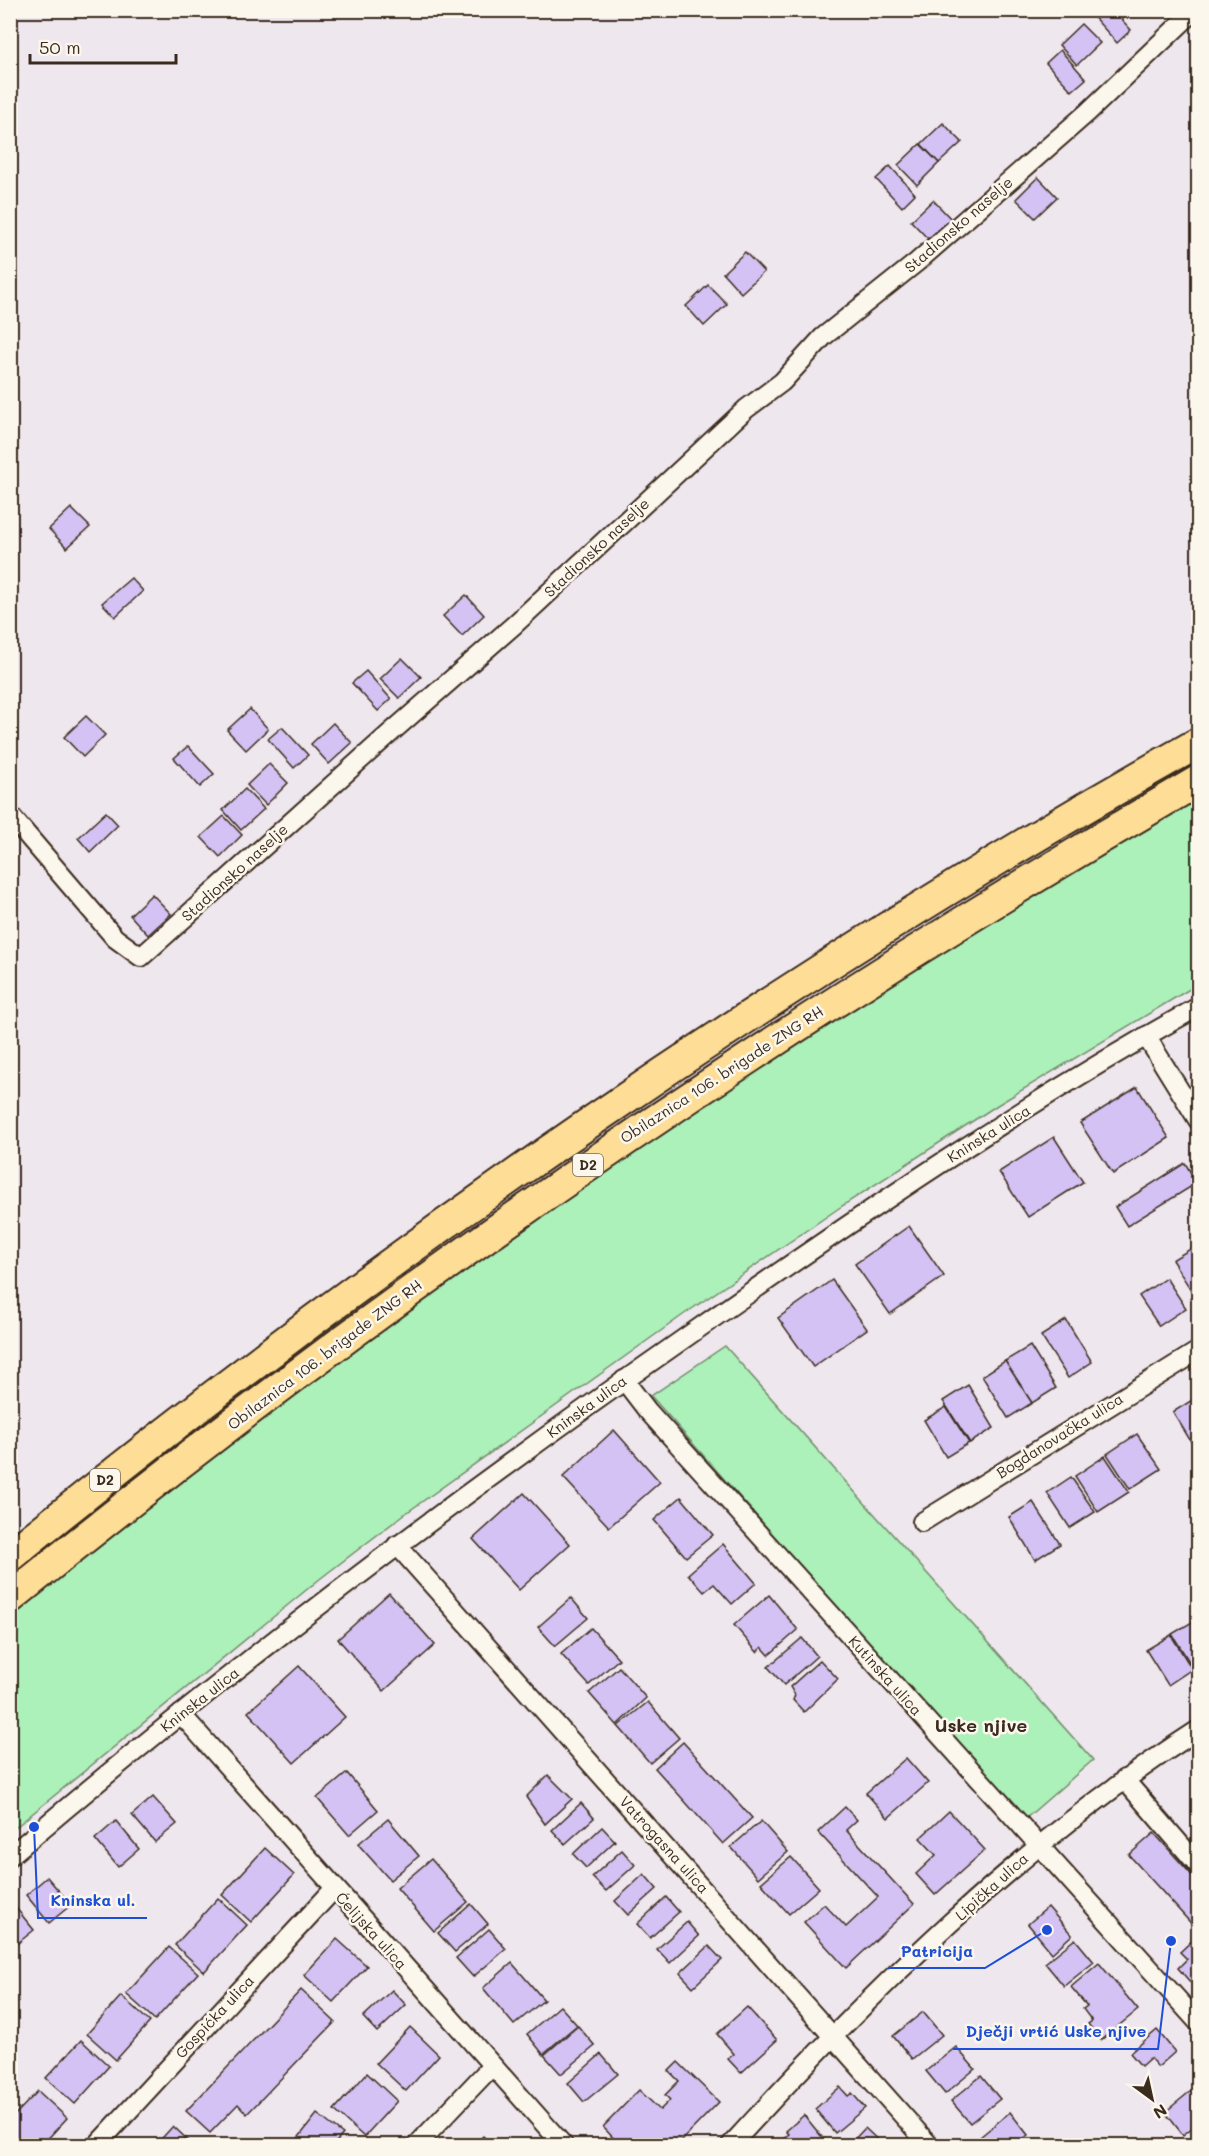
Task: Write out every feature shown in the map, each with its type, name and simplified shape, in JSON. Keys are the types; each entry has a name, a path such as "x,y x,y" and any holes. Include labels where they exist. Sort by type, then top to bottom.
{"highway":[{"name":"Obilaznica 106. brigade ZNG RH","path":"10,1556 201,1406 492,1191 723,1034 847,954 1003,857 1198,743"},
{"name":"Obilaznica 106. brigade ZNG RH","path":"10,1598 370,1319 634,1132 828,1006 1198,781"}],"street":[{"name":"Stadionsko naselje","path":"10,815 115,938 141,957 514,625 746,409 782,382 824,337 917,262 1013,178 1196,10"},
{"name":"Kninska ulica","path":"10,1856 181,1714 397,1545 624,1380 821,1243 1146,1036 1198,1006"},
{"path":"1146,1036 1198,1120"},
{"name":"Bogdanovačka ulica","path":"922,1522 1198,1351"},
{"name":"Kutinska ulica","path":"624,1380 647,1410 1037,1846 1198,2022"},
{"name":"Vatrogasna ulica","path":"397,1545 930,2145"},
{"name":"Ćelijska ulica","path":"181,1714 334,1889 564,2145"},
{"name":"Lipička ulica","path":"730,2145 832,2035 1037,1846 1124,1779 1198,1730"},
{"path":"1124,1779 1198,1865"},
{"name":"Gospićka ulica","path":"96,2145 334,1889"},
{"path":"417,2145 492,2066"}],"green space":[{"path":"1198,793 1198,984 999,1104 842,1206 683,1315 402,1516 321,1578 11,1831 11,1613 193,1467 364,1337 723,1085"},
{"path":"725,1346 1093,1760 1024,1820 651,1396"}],"building":[{"path":"1095,10 1113,10 1131,30 1117,43 1091,14"},
{"path":"1123,10 1138,10 1130,18"},
{"path":"1081,24 1100,43 1077,65 1059,45"},
{"path":"1060,50 1086,79 1072,91 1046,63"},
{"path":"943,123 962,142 939,163 921,144"},
{"path":"920,144 939,163 917,185 898,165"},
{"path":"890,166 915,194 902,207 876,179"},
{"path":"1038,177 1057,197 1035,218 1016,199"},
{"path":"933,200 952,220 930,241 911,221"},
{"path":"745,252 764,272 741,293 723,273"},
{"path":"708,285 727,304 704,326 686,306"},
{"path":"71,508 90,527 67,548 49,529"},
{"path":"131,578 143,591 115,617 102,603"},
{"path":"466,595 484,615 462,636 443,616"},
{"path":"402,658 421,677 399,698 380,679"},
{"path":"366,671 391,699 378,711 352,683"},
{"path":"250,709 268,729 246,750 227,730"},
{"path":"86,716 105,735 83,757 64,737"},
{"path":"333,723 352,743 329,764 311,744"},
{"path":"282,727 308,755 294,768 268,739"},
{"path":"188,746 214,774 200,787 174,758"},
{"path":"269,764 288,783 266,805 247,785"},
{"path":"245,789 264,809 241,830 223,810"},
{"path":"106,812 118,825 90,852 78,838"},
{"path":"224,816 242,835 220,857 201,837"},
{"path":"152,894 171,914 148,935 130,915"},
{"path":"1137,1087 1169,1138 1113,1174 1080,1123"},
{"path":"1054,1137 1083,1182 1028,1217 999,1172"},
{"path":"1185,1163 1197,1183 1127,1226 1115,1207"},
{"path":"909,1226 944,1276 890,1314 855,1264"},
{"path":"1197,1245 1198,1247 1198,1301 1172,1260"},
{"path":"1166,1278 1186,1308 1159,1326 1139,1296"},
{"path":"832,1280 867,1329 813,1367 778,1318"},
{"path":"1066,1320 1092,1362 1068,1378 1041,1336"},
{"path":"1030,1346 1056,1388 1032,1403 1005,1361"},
{"path":"1005,1361 1032,1403 1008,1418 982,1376"},
{"path":"968,1385 994,1428 970,1443 943,1401"},
{"path":"1197,1397 1198,1399 1198,1453 1173,1412"},
{"path":"946,1407 969,1443 946,1457 924,1420"},
{"path":"614,1430 660,1482 609,1527 563,1477"},
{"path":"1137,1434 1161,1469 1130,1489 1107,1454"},
{"path":"1105,1456 1129,1492 1098,1512 1075,1476"},
{"path":"1071,1477 1095,1512 1070,1528 1047,1493"},
{"path":"524,1493 570,1544 519,1590 473,1539"},
{"path":"681,1497 713,1535 686,1557 654,1520"},
{"path":"1033,1502 1060,1544 1035,1560 1009,1517"},
{"path":"723,1544 756,1583 732,1604 714,1584 704,1592 688,1574"},
{"path":"389,1593 435,1645 384,1691 338,1639"},
{"path":"769,1595 798,1630 769,1655 762,1647 757,1652 734,1625"},
{"path":"571,1598 588,1618 555,1646 538,1627"},
{"path":"1197,1619 1198,1622 1198,1676 1172,1634"},
{"path":"591,1628 619,1659 589,1685 561,1654"},
{"path":"1171,1635 1192,1669 1168,1685 1146,1650"},
{"path":"802,1638 817,1656 784,1685 768,1667"},
{"path":"820,1660 838,1679 804,1712 793,1700 795,1695 790,1687"},
{"path":"299,1666 345,1717 294,1763 248,1712"},
{"path":"619,1667 646,1698 617,1725 589,1693"},
{"path":"648,1702 679,1738 650,1763 618,1726"},
{"path":"683,1742 752,1818 723,1844 655,1768"},
{"path":"906,1758 928,1783 888,1818 866,1793"},
{"path":"347,1773 378,1810 349,1835 317,1798"},
{"path":"548,1775 572,1799 545,1824 526,1797"},
{"path":"153,1797 177,1824 155,1842 132,1815"},
{"path":"581,1803 594,1818 565,1844 552,1830"},
{"path":"845,1807 857,1820 846,1830 914,1904 846,1968 804,1922 824,1904 846,1927 878,1897 818,1832"},
{"path":"949,1811 985,1850 935,1895 916,1874 936,1855 920,1838"},
{"path":"388,1819 419,1856 390,1880 358,1844"},
{"path":"116,1821 139,1849 118,1867 95,1839"},
{"path":"761,1821 788,1852 758,1878 731,1847"},
{"path":"602,1827 615,1841 586,1868 573,1854"},
{"path":"1154,1833 1198,1882 1198,1931 1129,1855"},
{"path":"265,1848 294,1875 251,1922 222,1895"},
{"path":"622,1850 635,1865 606,1891 592,1877"},
{"path":"791,1857 819,1888 789,1914 761,1883"},
{"path":"431,1859 468,1902 434,1931 397,1888"},
{"path":"644,1874 657,1889 628,1915 615,1901"},
{"path":"47,1877 71,1905 49,1923 26,1895"},
{"path":"666,1897 679,1912 650,1938 637,1924"},
{"path":"218,1898 247,1925 204,1972 175,1945"},
{"path":"11,1902 34,1930 13,1947 10,1944"},
{"path":"471,1904 488,1924 455,1952 438,1933"},
{"path":"1048,1907 1072,1935 1052,1953 1028,1924"},
{"path":"687,1922 699,1936 670,1963 657,1949"},
{"path":"489,1929 506,1949 473,1977 456,1958"},
{"path":"1198,1935 1198,1991 1178,1968 1187,1959 1180,1952"},
{"path":"337,1939 367,1966 333,2002 304,1975"},
{"path":"1075,1939 1094,1962 1064,1986 1045,1963"},
{"path":"709,1946 722,1960 693,1987 680,1973"},
{"path":"169,1947 198,1973 155,2020 126,1994"},
{"path":"512,1963 544,2000 514,2025 483,1988"},
{"path":"1099,1963 1138,2010 1101,2040 1088,2024 1092,2021 1083,2009 1087,2006 1071,1987"},
{"path":"301,1990 335,2022 247,2114 238,2104 210,2133 186,2111"},
{"path":"392,1990 406,2005 377,2032 363,2017"},
{"path":"121,1996 150,2022 116,2060 87,2034"},
{"path":"560,2006 577,2025 543,2054 527,2034"},
{"path":"747,2007 777,2040 741,2073 728,2059 734,2054 717,2034"},
{"path":"923,2012 942,2035 912,2059 893,2036"},
{"path":"578,2026 595,2046 561,2074 544,2055"},
{"path":"410,2027 439,2055 406,2091 376,2063"},
{"path":"1157,2030 1175,2052 1158,2067 1150,2058 1141,2066 1130,2053"},
{"path":"81,2040 109,2066 75,2104 46,2078"},
{"path":"956,2047 975,2069 945,2094 926,2071"},
{"path":"601,2054 618,2074 584,2102 568,2083"},
{"path":"678,2062 719,2102 676,2146 621,2146 603,2127 639,2090 660,2110 670,2100 665,2095 679,2081 669,2071"},
{"path":"367,2073 397,2101 364,2137 334,2110"},
{"path":"981,2076 1000,2099 970,2123 951,2101"},
{"path":"1198,2085 1198,2123 1183,2135 1165,2112"},
{"path":"840,2087 848,2096 852,2093 865,2108 835,2133 815,2109"},
{"path":"38,2091 67,2118 41,2146 10,2146 10,2120"},
{"path":"1010,2112 1028,2135 1015,2146 987,2146 980,2137"},
{"path":"317,2114 343,2134 333,2146 292,2146"},
{"path":"804,2115 826,2142 821,2146 785,2146 781,2141 789,2134 786,2131"},
{"path":"173,2126 194,2146 155,2146"},
{"path":"865,2128 883,2145 883,2146 849,2145"},
{"path":"483,2136 493,2146 473,2146"}],"place":[{"name":"Kninska ul.","path":"34,1827"},
{"name":"Patricija","path":"1047,1930"},
{"name":"Dječji vrtić Uske njive","path":"1171,1941"}],"district":[{"name":"Uske njive","path":"981,1726"}]}
